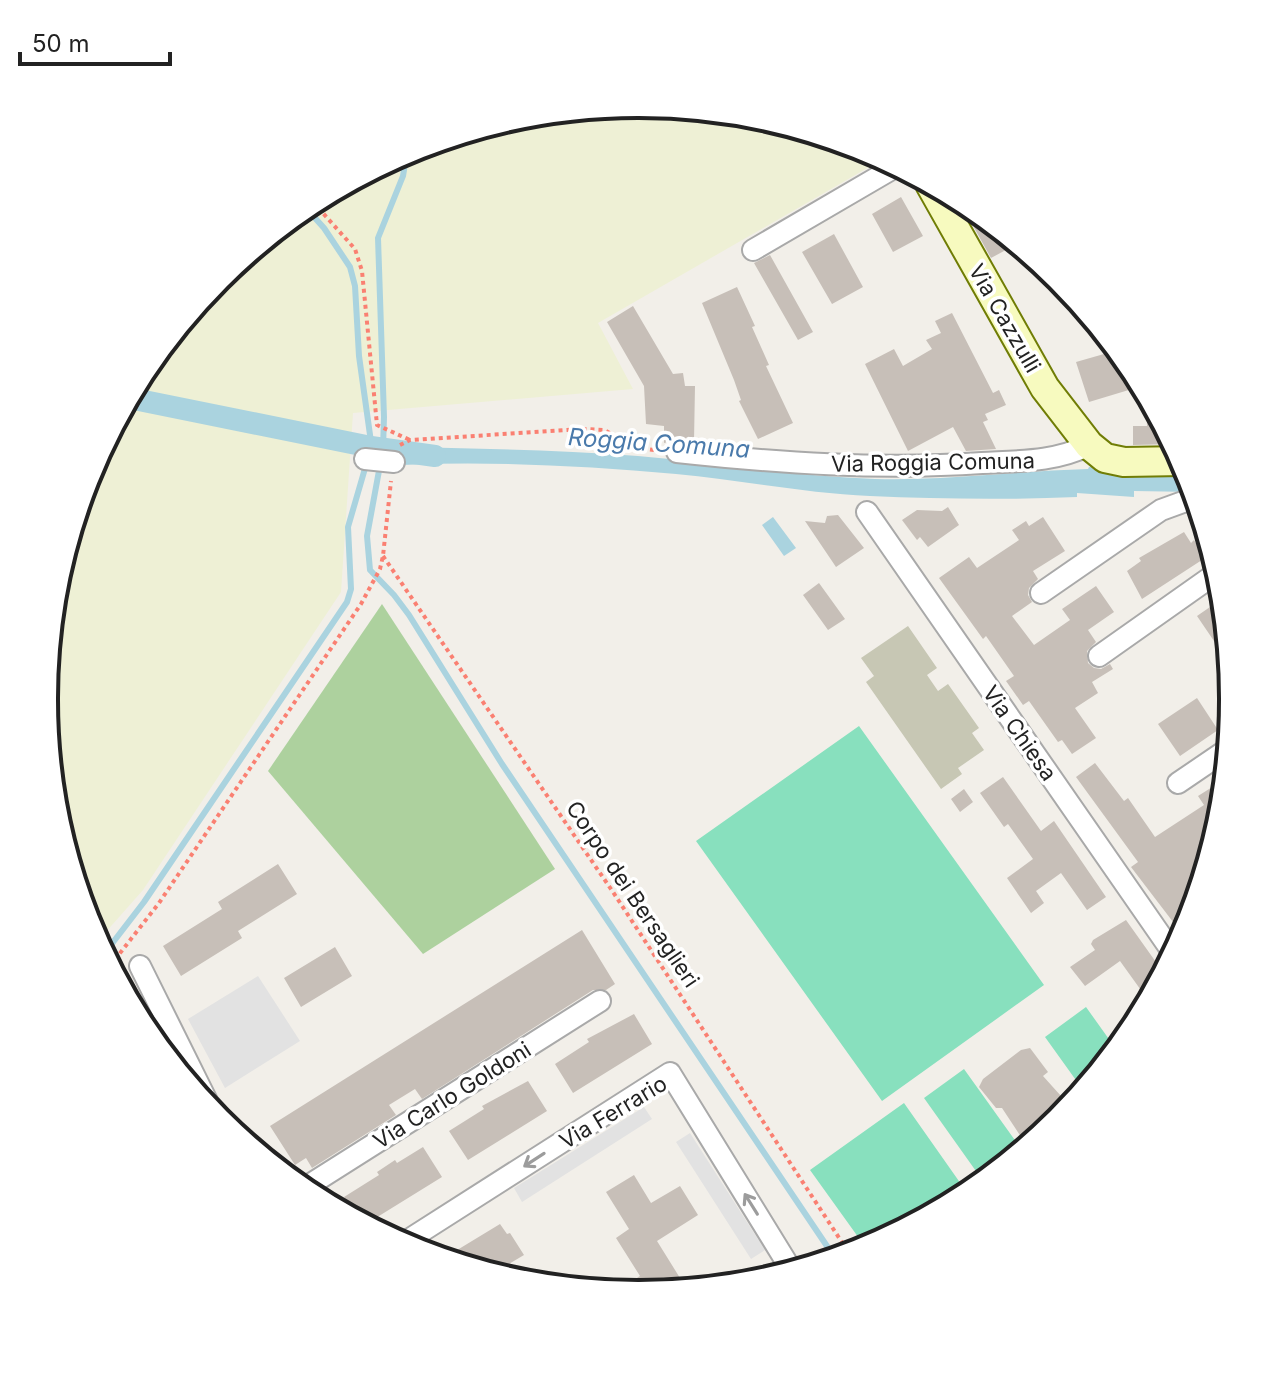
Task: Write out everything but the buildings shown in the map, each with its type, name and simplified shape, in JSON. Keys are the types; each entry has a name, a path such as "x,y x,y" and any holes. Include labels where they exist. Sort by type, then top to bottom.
{"street":[{"path":"753,250 884,173"},
{"name":"Via Cazzulli","path":"941,203 1045,388 1089,445"},
{"path":"1089,445 1105,458 1124,462 1168,461"},
{"name":"Via Roggia Comuna","path":"677,452 809,464 943,466 1051,459 1089,445"},
{"path":"365,459 396,455"},
{"path":"1041,593 1161,510 1183,500"},
{"name":"Via Chiesa","path":"867,512 1165,942"},
{"path":"1099,656 1207,580"},
{"path":"1178,783 1216,757"},
{"path":"140,966 190,1067"},
{"name":"Via Carlo Goldoni","path":"315,1181 600,1001"},
{"name":"Via Ferrario","path":"416,1235 670,1073 786,1261"}],"path":[{"path":"322,212 355,249 362,271 377,425 410,440 604,430 639,448 677,452"},
{"path":"118,956 185,865 361,604 380,569 396,455 410,440"},
{"name":"Corpo dei Bersaglieri","path":"383,556 605,879 842,1242"}],"shaded area":[{"path":"638,118 714,123 789,138 870,167 598,323 633,389 353,413 341,592 143,890 107,931 78,849 63,775 58,699 63,623 69,586 89,512 118,442 156,376 202,316 228,289 285,238 348,196 382,178 452,149 525,130 563,123"},
{"path":"908,626 937,668 927,675 938,691 948,684 979,728 972,733 984,750 958,768 962,774 941,789 866,682 874,676 861,658"},
{"path":"258,976 300,1041 225,1088 188,1019"},
{"path":"644,1107 652,1119 522,1202 514,1188"},
{"path":"690,1133 765,1250 751,1259 676,1142"}],"green space":[{"path":"382,604 555,869 423,954 268,771"},
{"path":"859,726 1044,985 882,1101 696,841"},
{"path":"1086,1007 1109,1039 1076,1081 1045,1037"},
{"path":"964,1069 1015,1140 976,1171 924,1098"},
{"path":"904,1103 960,1183 895,1220 858,1236 810,1170"}],"water":[{"path":"406,449 610,454 875,479 955,477 1089,467 1172,470 1180,492 1134,491 1134,497 1077,493 1077,497 1026,499 870,496 607,469 504,464 402,465"},
{"path":"773,517 796,548 784,556 762,525"}],"waterway":[{"path":"404,168 378,238 384,417 383,449 367,536 370,570 409,615 502,764 828,1248"},
{"path":"314,217 350,267 355,286 359,356 371,442 369,454"},
{"name":"Roggia Comuna","path":"141,400 371,447 435,456"},
{"path":"112,943 144,902 347,602 351,589 348,527 366,465"}]}
